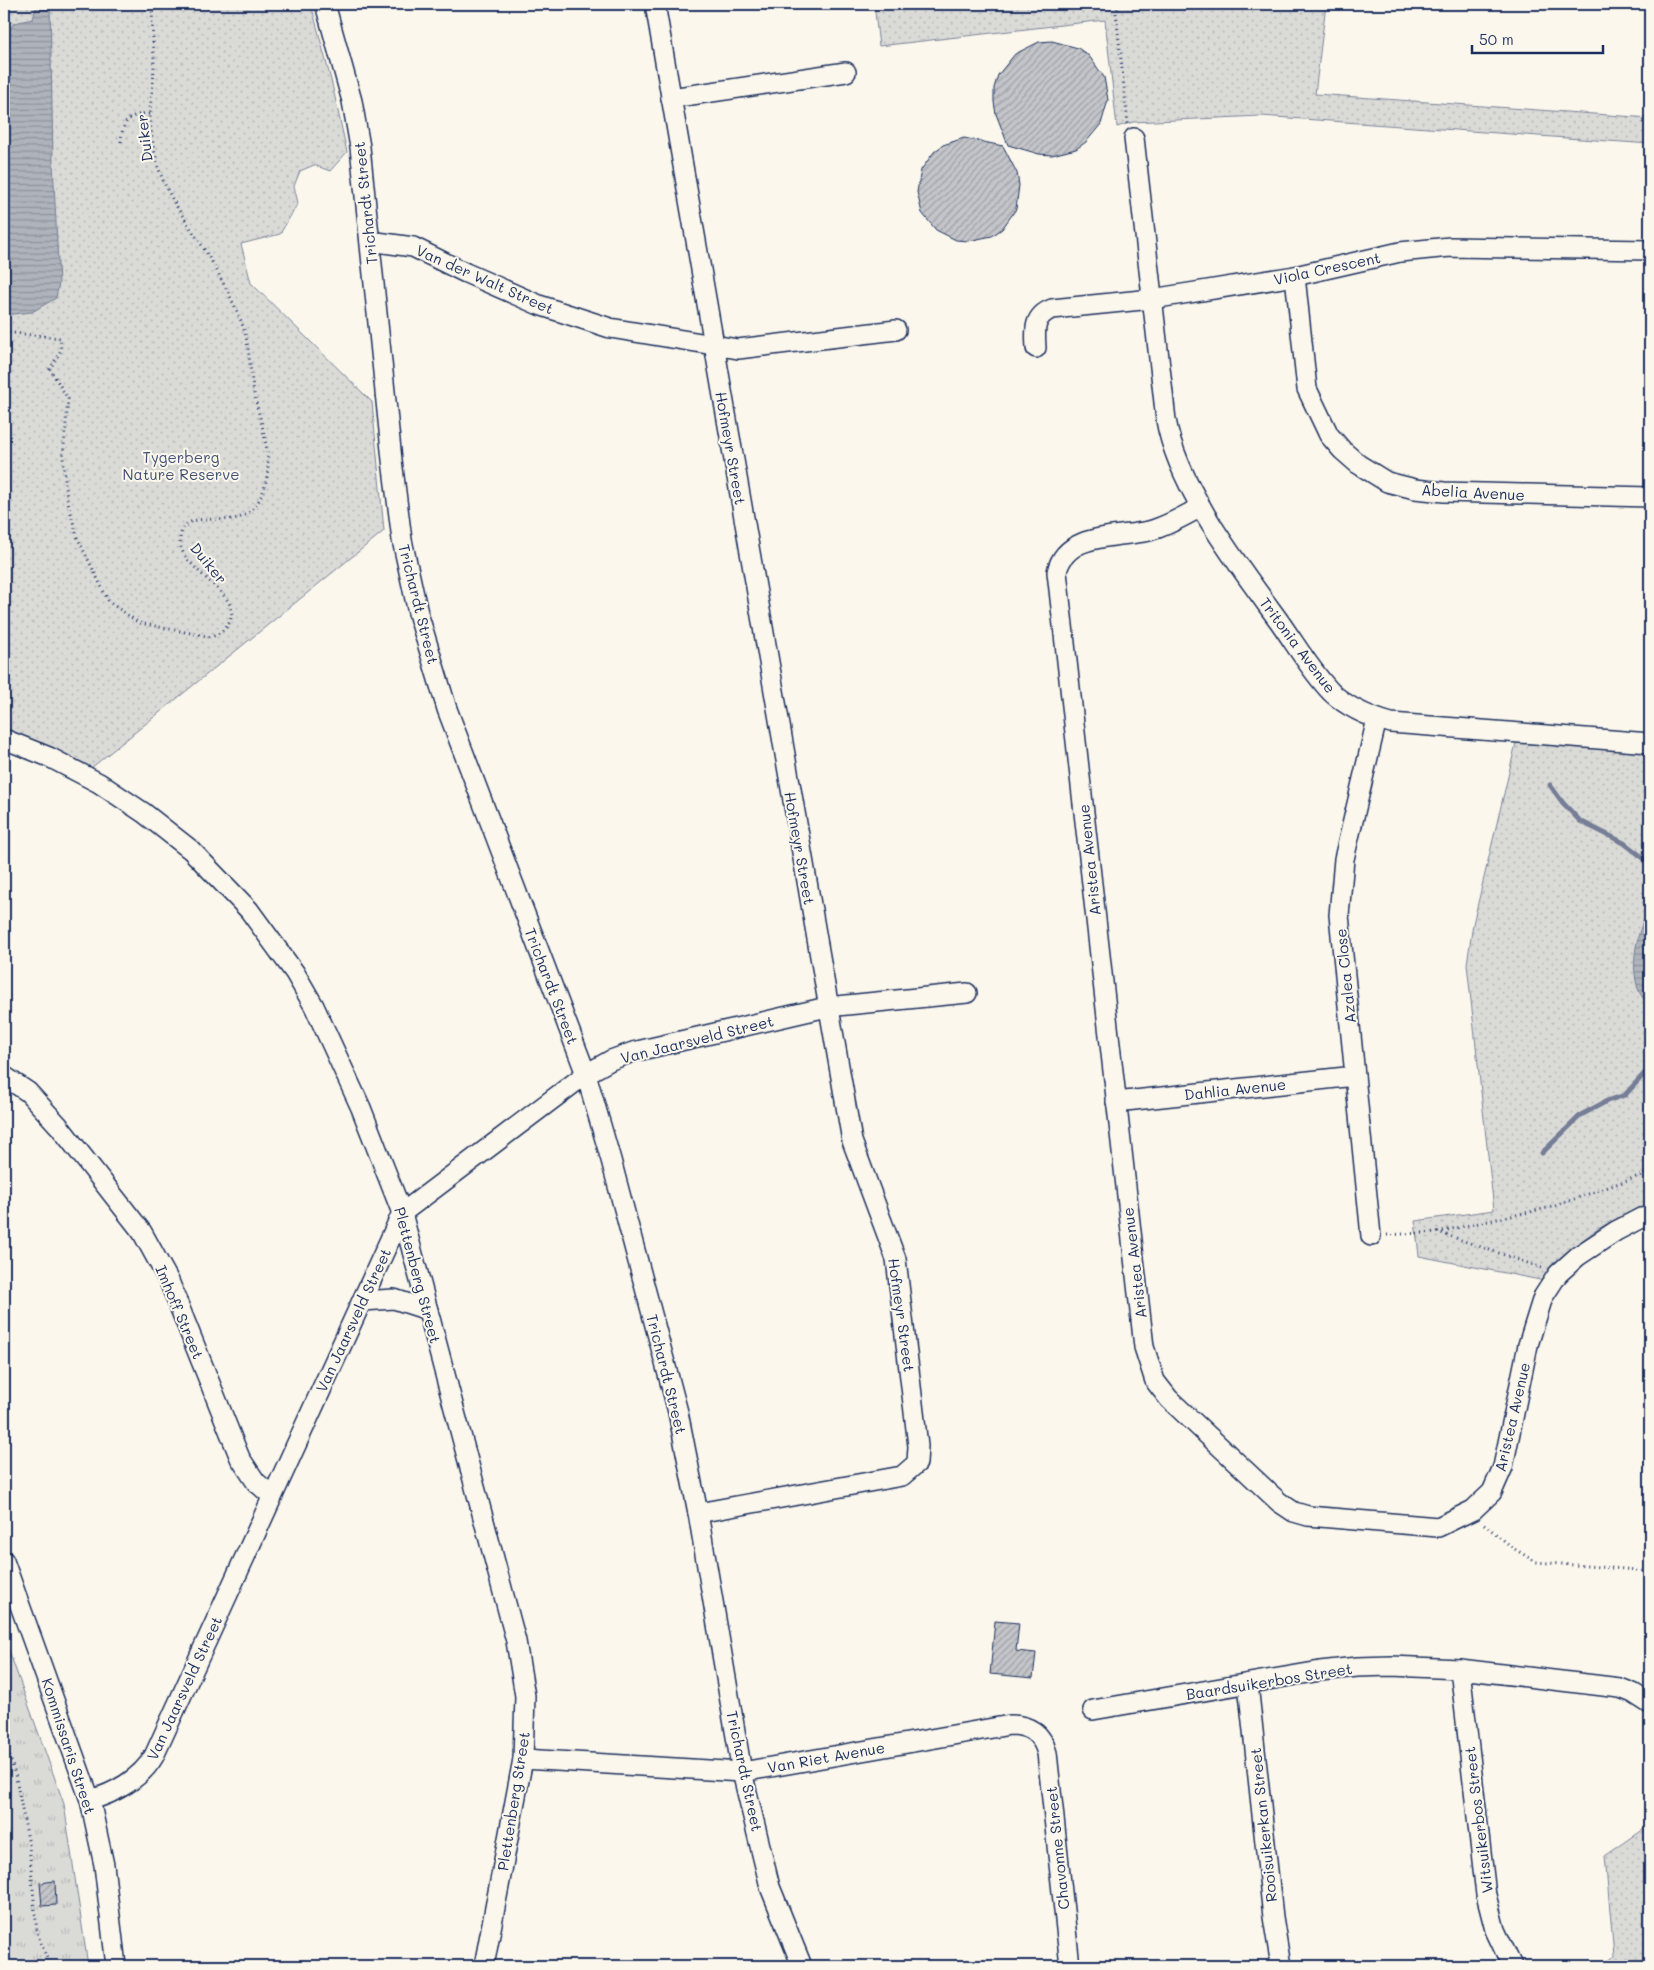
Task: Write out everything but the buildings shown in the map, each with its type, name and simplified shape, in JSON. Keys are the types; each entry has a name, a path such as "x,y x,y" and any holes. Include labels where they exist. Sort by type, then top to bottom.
{"street":[{"name":"Trichardt Street","path":"325,4 352,101 360,146 402,540 418,613 447,708 586,1074 678,1412 698,1513 742,1772 770,1887 802,1966"},
{"name":"Hofmeyr Street","path":"655,4 827,1007 852,1141 896,1259 918,1446 917,1463 902,1476 698,1513"},
{"path":"671,98 846,72"},
{"name":"Tritonia Avenue","path":"1134,138 1168,431 1174,450 1202,507 1227,548 1321,681 1342,701 1377,719 1405,725 1650,743"},
{"name":"Van der Walt Street","path":"370,242 413,247 466,274 539,305 610,328 714,346 738,349 896,330"},
{"name":"Viola Crescent","path":"1036,348 1035,328 1037,321 1046,311 1152,299 1295,276 1400,252 1450,247 1650,250"},
{"name":"Abelia Avenue","path":"1295,276 1307,389 1329,435 1358,464 1387,482 1415,489 1444,492 1650,497"},
{"name":"Aristea Avenue","path":"1202,507 1149,531 1080,543 1067,552 1058,572 1144,1347 1155,1380 1169,1398 1279,1502 1294,1512 1308,1516 1438,1527 1468,1514 1492,1492 1503,1467 1528,1345 1544,1298 1558,1274 1578,1256 1616,1231 1642,1218 1650,1217"},
{"name":"Azalea Close","path":"1371,1236 1339,915 1344,859 1377,719"},
{"name":"Plettenberg Street","path":"4,739 76,770 122,797 191,850 249,910 273,941 314,1006 361,1108 402,1213 516,1641 525,1696 523,1759 484,1966"},
{"name":"Van Jaarsveld Street","path":"90,1800 111,1794 151,1762 402,1213 586,1074 611,1060 633,1052 827,1007 966,993"},
{"name":"Imhoff Street","path":"4,1076 28,1092 59,1126 142,1232 169,1281 240,1458 256,1482 272,1496"},
{"name":"Dahlia Avenue","path":"1116,1102 1355,1076"},
{"path":"362,1301 394,1299 428,1310"},
{"name":"Kommissaris Street","path":"4,1561 90,1800 104,1865 116,1966"},
{"name":"Baardsuikerbos Street","path":"1093,1710 1357,1667 1391,1666 1460,1669 1620,1688 1633,1692 1650,1704"},
{"name":"Witsuikerbos Street","path":"1460,1669 1486,1896 1495,1930 1512,1966"},
{"name":"Rooisuikerkan Street","path":"1248,1684 1273,1917 1281,1966"},
{"name":"Van Riet Avenue","path":"523,1759 742,1772 1010,1725 1028,1727 1036,1732"},
{"name":"Chavonne Street","path":"1036,1732 1045,1745 1047,1753 1070,1966"}],"path":[{"name":"Duiker","path":"4,332 60,338 61,350 50,369 68,399 63,458 68,498 77,537 109,602 139,623 211,637 221,634 228,628 231,614 228,603 181,551 180,539 182,529 191,522 200,519 229,520 240,518 259,499 266,486 268,463 263,426 254,392 245,335 217,270 180,209 157,163 150,114 154,65 153,4"},
{"path":"1120,4 1116,13 1127,122 1134,138"},
{"path":"121,142 122,129 130,118 140,113 150,114"},
{"path":"1371,1236 1438,1232 1552,1207 1650,1172"},
{"path":"1438,1232 1558,1274"},
{"path":"1468,1514 1491,1528 1525,1556 1536,1562 1650,1571"},
{"path":"4,1737 16,1778 29,1845 37,1933 50,1966"}],"green space":[{"name":"Tygerberg Nature Reserve","path":"4,4 311,4 347,152 330,171 314,165 300,171 294,186 298,203 280,234 241,244 251,283 372,402 384,531 91,768 4,733"},
{"path":"874,4 1326,4 1315,94 1650,118 1650,144 1261,116 1133,122 1117,127 1105,20 879,46"},
{"path":"1516,743 1650,752 1650,1207 1618,1218 1590,1234 1566,1255 1545,1281 1419,1256 1415,1221 1494,1210 1467,964 1473,924"},
{"path":"4,1637 64,1804 88,1966 4,1966"},
{"path":"1650,1825 1650,1966 1602,1966 1614,1955 1605,1856"}],"shaded area":[{"path":"37,4 50,4 53,163 59,283 56,298 32,312 4,315 4,39 14,23 33,19"},
{"path":"1650,907 1650,1007 1639,991 1636,981 1635,959 1641,926"}],"waterway":[{"path":"1550,785 1563,803 1580,821 1624,843 1650,863"},
{"path":"1542,1153 1581,1115 1607,1101 1625,1095 1645,1073"}]}
